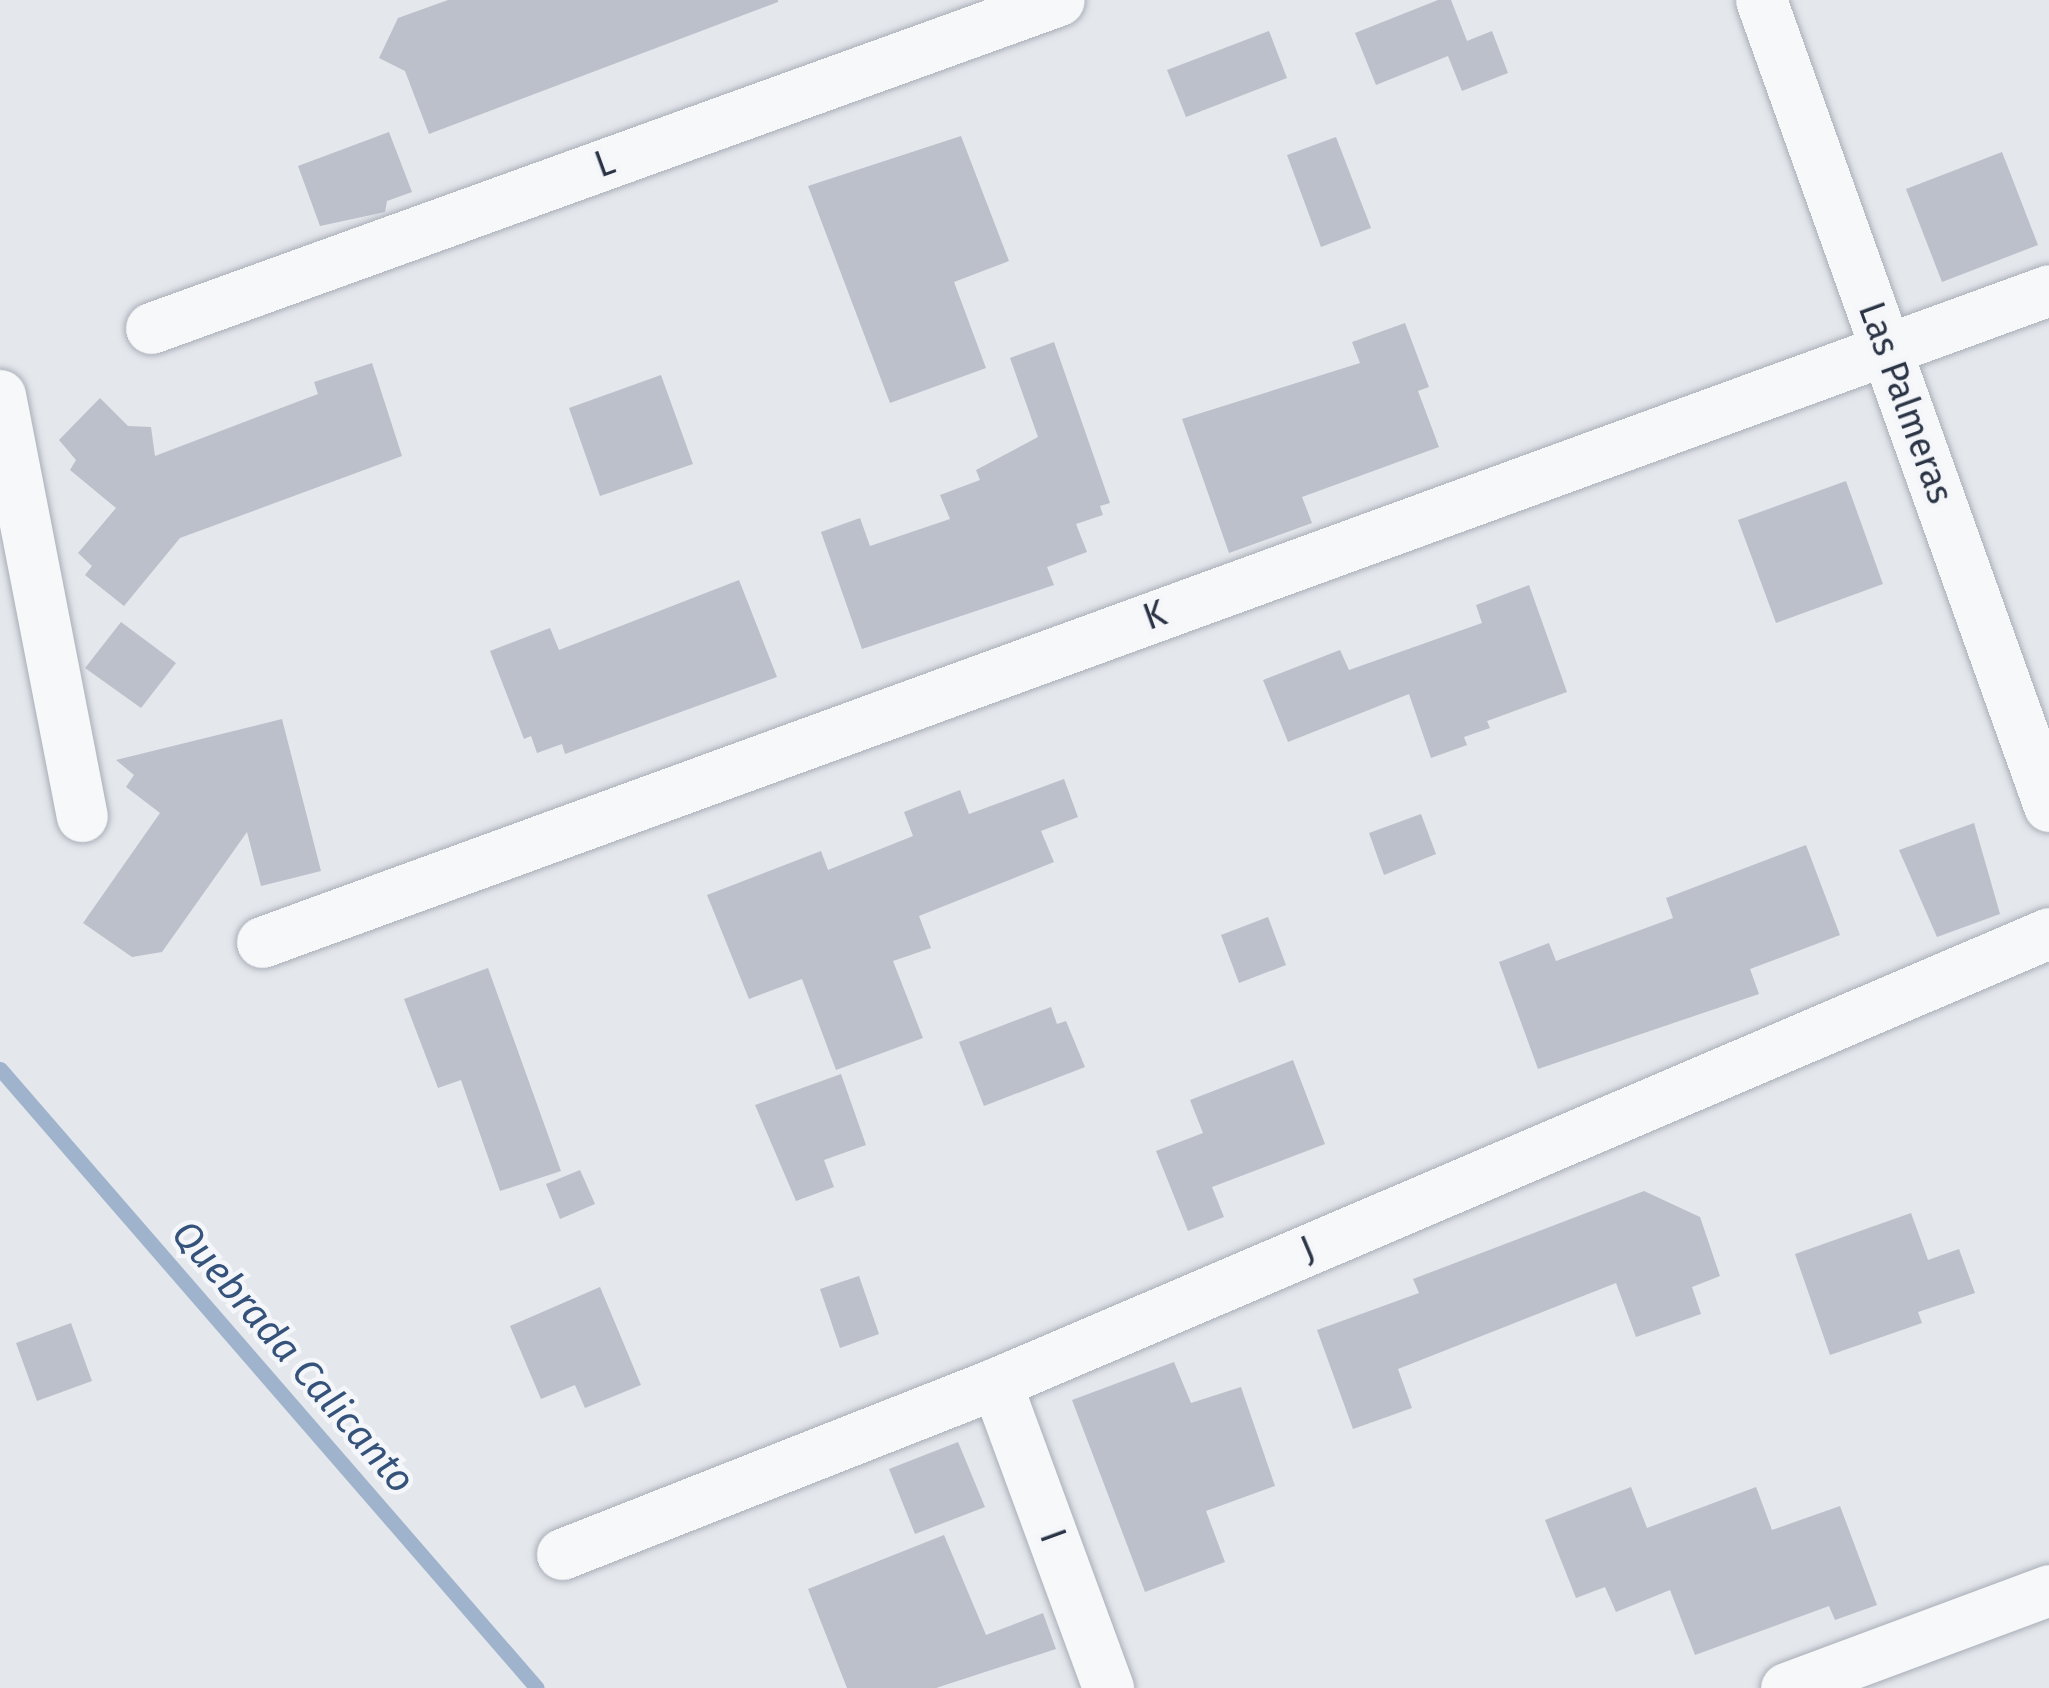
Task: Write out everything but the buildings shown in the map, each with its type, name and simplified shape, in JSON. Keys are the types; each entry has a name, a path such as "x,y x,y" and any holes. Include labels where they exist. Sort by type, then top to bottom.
{"street":[{"name":"L","path":"151,328 1059,0"},
{"name":"Las Palmeras","path":"1761,0 2049,806"},
{"name":"K","path":"262,942 2049,290"},
{"path":"0,395 82,816"},
{"name":"J","path":"562,1554 997,1383 2049,933"},
{"name":"I","path":"997,1383 1108,1688"},
{"path":"1786,1688 2049,1591"}],"waterway":[{"name":"Quebrada Calicanto","path":"0,1069 537,1688"}]}
